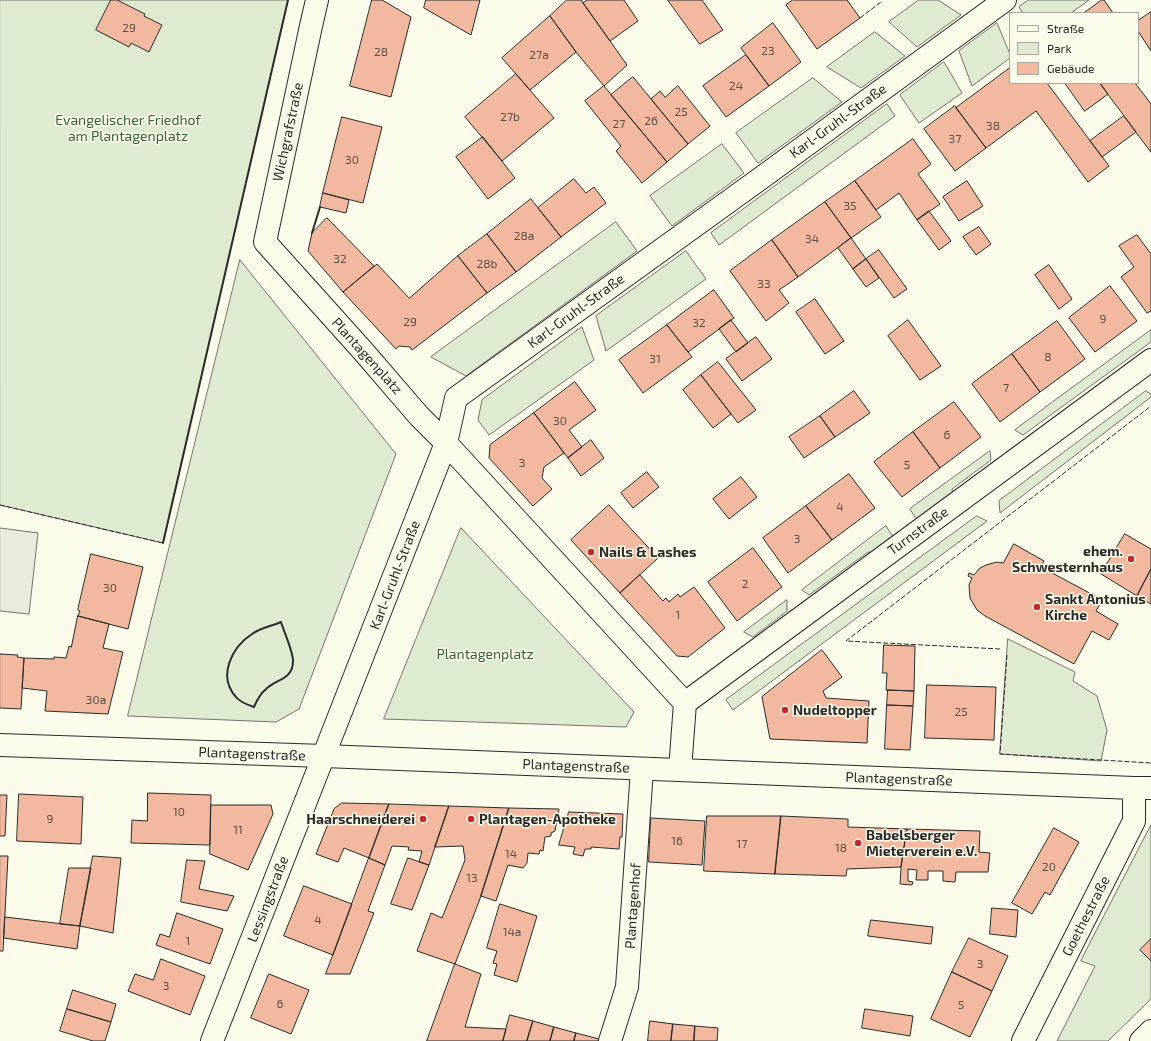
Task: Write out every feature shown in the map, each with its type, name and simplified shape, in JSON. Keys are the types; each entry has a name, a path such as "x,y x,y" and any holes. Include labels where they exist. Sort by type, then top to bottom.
{"street":[{"name":"Wichgrafstraße","path":"279,260 265,242 317,0"},
{"name":"Karl-Gruhl-Straße","path":"324,756 446,444 456,398 1005,0"},
{"name":"Plantagenplatz","path":"279,260 363,351 420,416 685,703"},
{"name":"Turnstraße","path":"685,703 1151,360"},
{"path":"680,770 685,703"},
{"name":"Plantagenstraße","path":"0,745 1143,788"},
{"name":"Lessingstraße","path":"212,1041 324,756"},
{"name":"Plantagenhof","path":"610,1041 627,987 642,769"},
{"name":"Goethestraße","path":"1023,1041 1134,821 1143,788"},
{"path":"1141,1041 1151,1031"}],"green space":[{"name":"Evangelischer Friedhof am Plantagenplatz","path":"0,0 288,0 163,543 0,505"},
{"path":"919,0 938,0 961,15 917,47 889,22"},
{"path":"1029,0 1089,0 1072,12 1022,12 1019,7"},
{"path":"997,23 1009,52 1009,59 972,86 959,51"},
{"path":"875,32 905,56 861,88 827,67"},
{"path":"944,62 962,93 919,123 900,95"},
{"path":"813,78 842,102 758,163 736,133"},
{"path":"887,104 895,116 719,245 711,233"},
{"path":"722,144 744,173 672,226 650,196"},
{"path":"616,222 637,251 466,376 431,357"},
{"path":"686,251 706,279 606,351 596,316"},
{"path":"240,260 396,454 299,709 276,722 128,716"},
{"path":"582,327 594,360 489,435 478,420 482,400"},
{"path":"1151,330 1151,342 1023,435 1015,430"},
{"path":"1146,391 1151,394 1151,397 1000,513 999,501"},
{"path":"990,451 991,460 952,489 953,499 923,520 916,519 910,509"},
{"path":"977,516 987,521 733,710 726,700"},
{"path":"886,526 894,538 879,554 868,552 809,595 802,590"},
{"name":"Plantagenplatz","path":"461,528 634,712 626,727 384,719"},
{"path":"787,600 787,611 753,637 744,632"},
{"path":"1008,639 1075,672 1073,681 1097,696 1107,730 1101,761 1000,754"},
{"path":"1151,825 1151,999 1108,1041 1057,1041 1095,966 1081,961"}],"shaded area":[{"path":"0,528 38,533 29,614 0,611"}],"building":[{"path":"111,0 117,0 145,14 144,16 162,25 149,52 131,43 129,47 96,30"},
{"path":"372,0 382,0 411,17 391,97 350,86"},
{"path":"426,0 480,0 471,35 424,8"},
{"path":"567,0 581,0 627,65 604,86 576,52 550,16"},
{"path":"588,0 624,0 638,21 610,41 583,3"},
{"path":"668,0 702,0 723,30 700,44"},
{"path":"793,0 847,0 860,18 817,49 786,5"},
{"path":"1104,0 1112,12 1085,12"},
{"path":"1151,12 1151,51 1139,33 1139,20"},
{"path":"550,16 576,52 530,90 502,58"},
{"path":"773,23 801,62 769,86 741,48"},
{"path":"746,55 769,86 726,117 703,86"},
{"path":"1009,69 1009,84 1048,84 1109,166 1088,182 1036,111 986,148 956,108"},
{"path":"516,74 554,118 502,161 465,117"},
{"path":"633,77 688,144 667,162 611,95"},
{"path":"1066,84 1101,84 1108,94 1085,111"},
{"path":"1101,84 1136,84 1151,104 1151,152"},
{"path":"604,86 667,162 642,183 616,151 621,146 585,101"},
{"path":"678,86 710,126 688,144 651,99 660,91 665,97"},
{"path":"955,106 986,148 955,171 924,129"},
{"path":"1124,116 1136,132 1102,157 1090,141"},
{"path":"342,117 382,127 363,203 323,193"},
{"path":"483,137 515,178 488,199 456,157"},
{"path":"913,139 931,164 918,174 940,204 917,220 899,193 876,210 855,181"},
{"path":"574,179 586,193 594,187 606,203 561,237 538,208"},
{"path":"855,181 881,217 851,238 825,202"},
{"path":"967,181 983,206 959,221 943,197"},
{"path":"323,193 349,200 346,213 320,207"},
{"path":"531,199 561,237 516,272 487,234"},
{"path":"825,202 851,238 798,277 772,240"},
{"path":"929,211 951,241 939,250 917,220"},
{"path":"327,218 374,266 343,292 308,251 312,233"},
{"path":"979,227 991,244 976,255 963,237"},
{"path":"487,234 516,272 487,293 458,256"},
{"path":"1137,235 1151,254 1151,311 1147,313 1121,277 1134,267 1119,246"},
{"path":"851,238 866,259 853,269 838,248"},
{"path":"772,240 798,277 779,290 789,303 766,321 730,271"},
{"path":"879,250 907,289 894,298 866,259"},
{"path":"458,256 487,293 412,350 410,347 399,346 396,349 343,292 377,264 409,298"},
{"path":"866,259 879,278 866,287 853,269"},
{"path":"1049,265 1072,299 1059,309 1035,275"},
{"path":"1110,286 1137,321 1095,352 1069,318"},
{"path":"714,290 734,318 688,352 667,325"},
{"path":"815,299 844,341 825,354 796,312"},
{"path":"731,320 748,343 736,352 719,329"},
{"path":"908,320 941,366 920,380 888,336"},
{"path":"1057,321 1085,359 1040,392 1012,354"},
{"path":"667,325 692,357 643,393 619,360"},
{"path":"756,337 772,359 742,381 726,359"},
{"path":"1012,354 1040,392 1000,422 972,384"},
{"path":"718,362 756,410 738,423 701,375"},
{"path":"701,375 731,414 713,428 683,390"},
{"path":"575,382 596,410 569,430 582,447 568,458 534,413"},
{"path":"854,391 870,413 835,437 820,416"},
{"path":"954,402 981,437 940,468 913,432"},
{"path":"534,413 564,453 544,467 542,478 552,489 533,506 489,458 490,445"},
{"path":"820,416 835,437 804,458 789,437"},
{"path":"913,432 940,468 902,497 874,462"},
{"path":"591,440 604,458 581,476 568,458"},
{"path":"647,472 659,487 633,508 621,493"},
{"path":"849,474 875,508 832,540 806,506"},
{"path":"741,477 757,497 729,519 713,499"},
{"path":"609,505 658,558 620,593 571,540"},
{"path":"806,506 832,540 788,573 763,538"},
{"name":"ehem. Schwesternhaus","path":"1125,534 1151,549 1151,569 1137,596 1101,574"},
{"name":"Sankt Antonius Kirche","path":"1014,544 1044,561 1041,567 1100,600 1100,604 1096,611 1118,624 1109,640 1092,631 1074,664 985,616 977,610 970,598 969,585 972,578 968,576 969,573 974,575 980,568 986,565 997,562 1003,563"},
{"path":"753,548 782,587 737,621 708,582"},
{"path":"91,554 143,567 128,629 78,616 80,611 78,610"},
{"path":"1151,569 1151,604 1137,596"},
{"path":"640,575 663,601 666,598 669,602 678,594 680,597 694,587 725,628 688,657 677,656 620,593"},
{"path":"78,616 109,624 103,648 123,652 108,714 45,711 47,691 22,688 24,658 66,658 69,646 71,647"},
{"path":"884,645 915,646 914,691 886,690 887,673 883,673"},
{"path":"822,650 842,677 823,691 826,698 869,701 867,743 770,739 762,697"},
{"path":"0,654 18,655 17,657 24,658 21,709 0,708"},
{"path":"927,685 996,687 994,740 925,738"},
{"path":"888,690 914,691 913,706 887,705"},
{"path":"887,705 913,706 910,750 885,749"},
{"path":"148,793 211,795 210,845 131,843 132,820 147,821"},
{"path":"19,794 83,797 81,844 17,841"},
{"path":"0,795 7,795 5,836 0,836"},
{"path":"342,803 389,804 369,858 344,848 338,862 316,854 334,809"},
{"path":"389,804 449,806 429,865 419,862 422,851 408,850 409,847 392,846 385,865 369,858"},
{"path":"211,805 271,805 273,814 248,870 210,854"},
{"path":"449,806 509,808 481,896 455,964 417,951 431,913 442,918 465,860 463,846 435,847"},
{"path":"509,808 559,809 555,831 551,833 551,836 545,837 543,851 540,850 539,854 528,853 527,863 523,868 508,865 496,901 481,896"},
{"path":"569,812 623,814 622,837 620,837 619,849 591,847 591,849 585,849 583,856 573,854 575,847 559,845"},
{"path":"707,816 781,816 775,874 704,871"},
{"path":"781,816 848,819 848,827 907,829 901,867 847,869 846,876 775,874"},
{"path":"651,818 705,821 702,865 649,862"},
{"path":"1054,828 1079,842 1050,895 1045,892 1032,914 1012,903"},
{"path":"907,829 980,831 979,852 990,853 988,872 956,872 955,882 943,881 943,871 928,871 928,880 916,880 917,870 908,869 908,881 913,882 912,885 900,884"},
{"path":"0,856 8,856 3,951 0,951"},
{"path":"93,856 121,858 113,933 80,926"},
{"path":"369,858 385,865 368,911 374,913 350,974 326,974"},
{"path":"408,858 429,865 412,910 391,904"},
{"path":"187,860 205,861 199,889 234,896 227,911 181,902"},
{"path":"69,868 91,868 80,926 60,924"},
{"path":"304,886 352,904 333,955 284,936"},
{"path":"500,904 537,916 517,982 494,975 497,964 493,963 497,951 487,948"},
{"path":"992,908 1018,910 1016,937 990,934"},
{"path":"177,913 223,929 210,964 156,945 160,934 169,937"},
{"path":"5,917 80,926 77,949 4,938"},
{"path":"871,920 933,927 931,944 868,936"},
{"path":"969,938 1008,956 992,991 952,972"},
{"path":"1151,939 1151,961 1140,950"},
{"path":"161,959 205,976 190,1015 128,991 135,974 153,980"},
{"path":"455,964 481,974 465,1027 506,1029 503,1041 427,1041"},
{"path":"952,972 992,991 970,1037 931,1019"},
{"path":"269,974 309,990 291,1034 251,1018"},
{"path":"73,990 116,1004 111,1022 67,1009"},
{"path":"67,1009 111,1022 105,1041 93,1041 60,1031"},
{"path":"865,1009 913,1016 910,1036 862,1028"},
{"path":"510,1015 533,1021 527,1041 503,1041"},
{"path":"533,1021 554,1027 550,1041 527,1041"},
{"path":"650,1021 673,1024 671,1041 648,1041"},
{"path":"673,1024 695,1026 694,1041 671,1041"},
{"path":"695,1026 718,1028 717,1041 694,1041"},
{"path":"554,1027 576,1033 574,1041 550,1041"},
{"path":"576,1033 599,1039 598,1041 574,1041"}],"fence":[{"path":"860,18 881,2"},
{"path":"1000,649 846,641 1151,406"},
{"path":"0,505 163,543"},
{"path":"1007,655 1000,754 1151,763"}],"wall":[{"path":"163,543 288,0"},
{"path":"312,233 320,207"},
{"path":"281,622 292,652 292,667 287,676 264,691 254,707 240,700 230,689 227,671 229,662 238,646 252,634 281,622"}],"place":[{"name":"Nails & Lashes","path":"591,552"},
{"name":"ehem. Schwesternhaus","path":"1131,559"},
{"name":"Sankt Antonius Kirche","path":"1037,607"},
{"name":"Nudeltopper","path":"785,710"},
{"name":"Haarschneiderei","path":"423,819"},
{"name":"Plantagen-Apotheke","path":"471,819"},
{"name":"Babelsberger Mieterverein e.V.","path":"858,843"}]}
